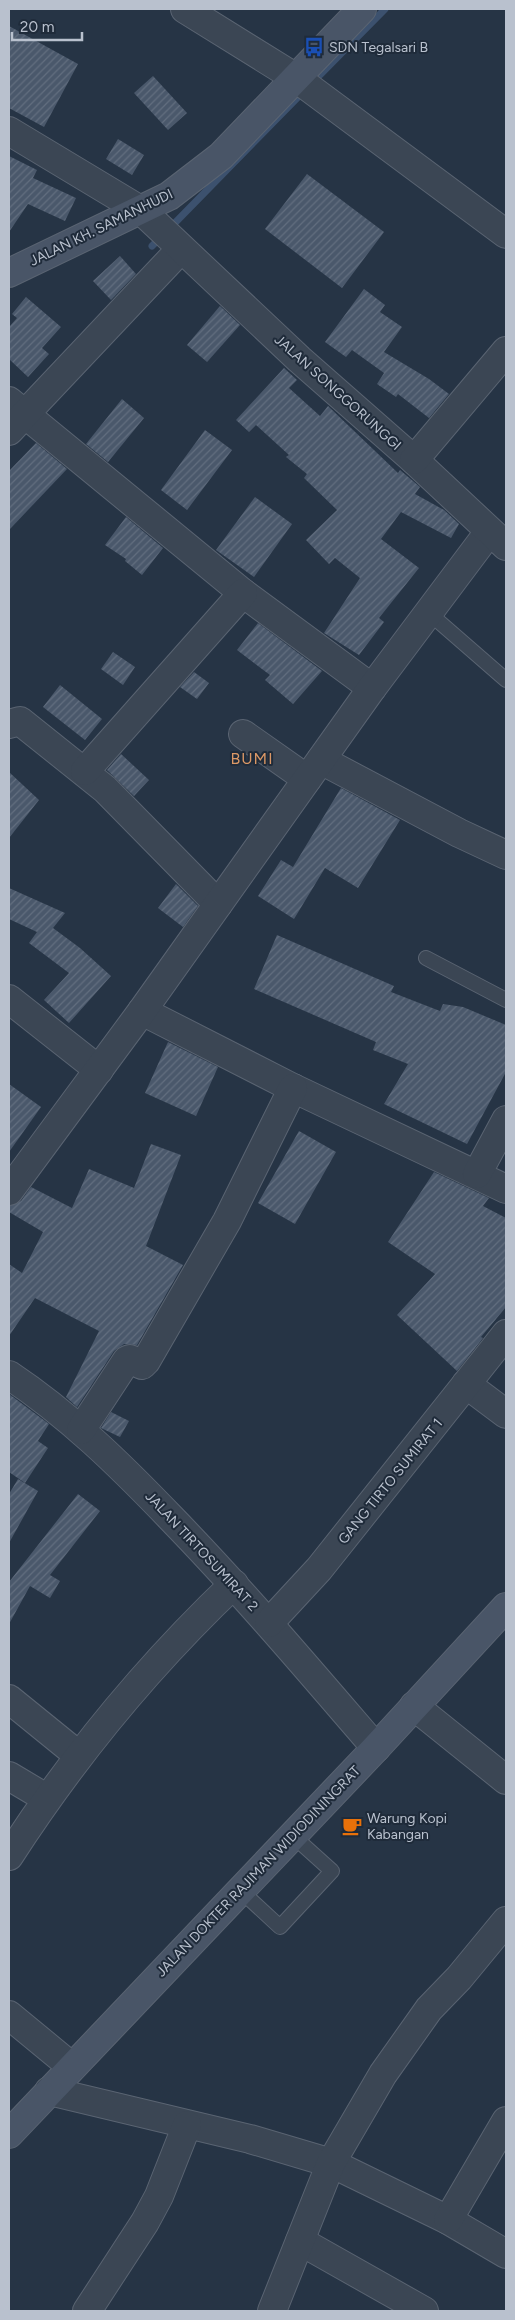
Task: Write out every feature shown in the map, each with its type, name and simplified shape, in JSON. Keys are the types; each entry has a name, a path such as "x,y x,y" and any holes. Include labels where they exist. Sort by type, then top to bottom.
{"main road":[{"name":"JALAN KH. SAMANHUDI","path":"9,273 64,245 163,231 169,196 306,86 362,9"},
{"name":"JALAN DOKTER RAJIMAN WIDIODININGRAT","path":"9,2134 376,1748 506,1608"}],"street":[{"path":"185,9 306,86 506,234"},
{"name":"JALAN SONGGORUNGGI","path":"9,131 163,231 498,539"},
{"path":"163,231 14,415 243,593 372,688"},
{"path":"414,460 506,351"},
{"path":"9,1191 142,1011 372,688 429,613 498,539"},
{"path":"85,771 243,593"},
{"path":"9,724 20,721 85,771 218,904"},
{"path":"243,734 314,769 506,855"},
{"path":"9,999 98,1070"},
{"path":"142,1011 293,1088 506,1189"},
{"path":"81,1430 127,1360 130,1359 142,1365 146,1361 227,1221 293,1088"},
{"path":"477,1174 506,1120"},
{"name":"GANG TIRTO SUMIRAT 1","path":"269,1623 319,1569 506,1334"},
{"name":"JALAN TIRTOSUMIRAT 2","path":"9,1374 38,1394 129,1474 234,1584 376,1748"},
{"path":"466,1384 506,1414"},
{"path":"9,1856 46,1798 78,1755 189,1627 234,1584"},
{"path":"9,1699 78,1755"},
{"path":"414,1706 506,1780"},
{"path":"9,1776 46,1798"},
{"path":"272,2311 331,2163 383,2074 407,2038 506,1921"},
{"path":"9,2015 72,2067"},
{"path":"49,2091 280,2146 331,2163 448,2220 506,2254"},
{"path":"448,2220 506,2121"},
{"path":"87,2311 137,2236 159,2196 187,2125"},
{"path":"300,2241 424,2311"}],"lane":[{"path":"429,613 506,680"},
{"path":"426,958 506,1000"},
{"path":"240,1890 280,1927 332,1871 292,1835"}],"building":[{"path":"9,26 78,64 44,127 9,108"},
{"path":"153,76 187,113 168,130 134,93"},
{"path":"118,139 144,155 132,175 106,159"},
{"path":"9,156 37,170 33,178 76,198 65,221 28,204 9,232"},
{"path":"307,174 384,232 342,288 265,229"},
{"path":"120,256 136,274 111,300 93,281"},
{"path":"364,289 385,305 380,312 402,327 384,352 429,379 449,394 429,418 398,394 396,397 377,384 384,373 352,350 346,357 325,342"},
{"path":"26,297 61,327 42,348 49,354 28,377 9,359 9,327 17,318 12,314"},
{"path":"220,306 240,325 207,362 187,345"},
{"path":"284,368 297,380 289,388 320,416 328,406 398,473 400,470 420,487 415,494 444,510 459,524 451,538 401,512 381,539 419,568 379,618 384,622 359,655 324,633 360,578 335,558 329,564 306,540 337,510 304,478 307,474 286,457 289,455 256,425 249,432 236,420"},
{"path":"122,399 144,418 108,462 86,444"},
{"path":"205,430 232,450 187,510 161,490"},
{"path":"36,443 67,469 9,530 9,471"},
{"path":"255,497 292,524 254,577 216,550"},
{"path":"126,517 163,548 142,575 125,561 126,559 105,545"},
{"path":"258,623 322,671 293,704 265,680 270,675 237,650"},
{"path":"113,652 135,667 123,685 101,669"},
{"path":"194,672 209,683 197,699 180,687"},
{"path":"60,685 102,719 85,740 43,707"},
{"path":"121,754 149,780 134,796 107,770"},
{"path":"9,772 39,800 9,838"},
{"path":"341,788 400,820 358,888 325,868 294,919 258,896 281,860 293,867"},
{"path":"176,884 198,906 183,927 158,908"},
{"path":"9,888 65,913 53,928 80,948 111,976 69,1023 44,1000 69,973 29,943 37,932 9,919"},
{"path":"277,935 394,986 391,992 440,1011 443,1004 463,1007 506,1025 506,1072 467,1144 384,1104 408,1064 373,1050 376,1042 254,989"},
{"path":"168,1042 218,1067 196,1116 145,1093"},
{"path":"9,1084 41,1107 9,1152"},
{"path":"299,1131 336,1152 295,1224 258,1203"},
{"path":"151,1144 181,1155 146,1246 183,1265 137,1345 124,1344 114,1351 77,1407 66,1397 99,1331 35,1298 9,1336 9,1264 22,1273 43,1232 9,1212 9,1206 21,1201 31,1187 72,1208 89,1169 134,1188"},
{"path":"434,1172 489,1198 483,1206 506,1218 506,1307 481,1337 483,1338 457,1371 397,1315 435,1274 388,1242"},
{"path":"9,1394 49,1424 38,1441 48,1448 25,1483 9,1472"},
{"path":"111,1412 129,1421 120,1437 101,1428"},
{"path":"18,1479 38,1491 9,1543 9,1494"},
{"path":"78,1494 100,1511 50,1575 60,1581 50,1598 30,1586 9,1624 9,1582"}],"waterway":[{"path":"312,83 385,9"},
{"path":"168,230 304,91"},
{"path":"152,246 161,237"}],"place":[{"name":"SDN Tegalsari B","path":"314,47"},
{"name":"Warung Kopi Kabangan","path":"352,1826"}],"district":[{"name":"BUMI","path":"252,758"}]}
